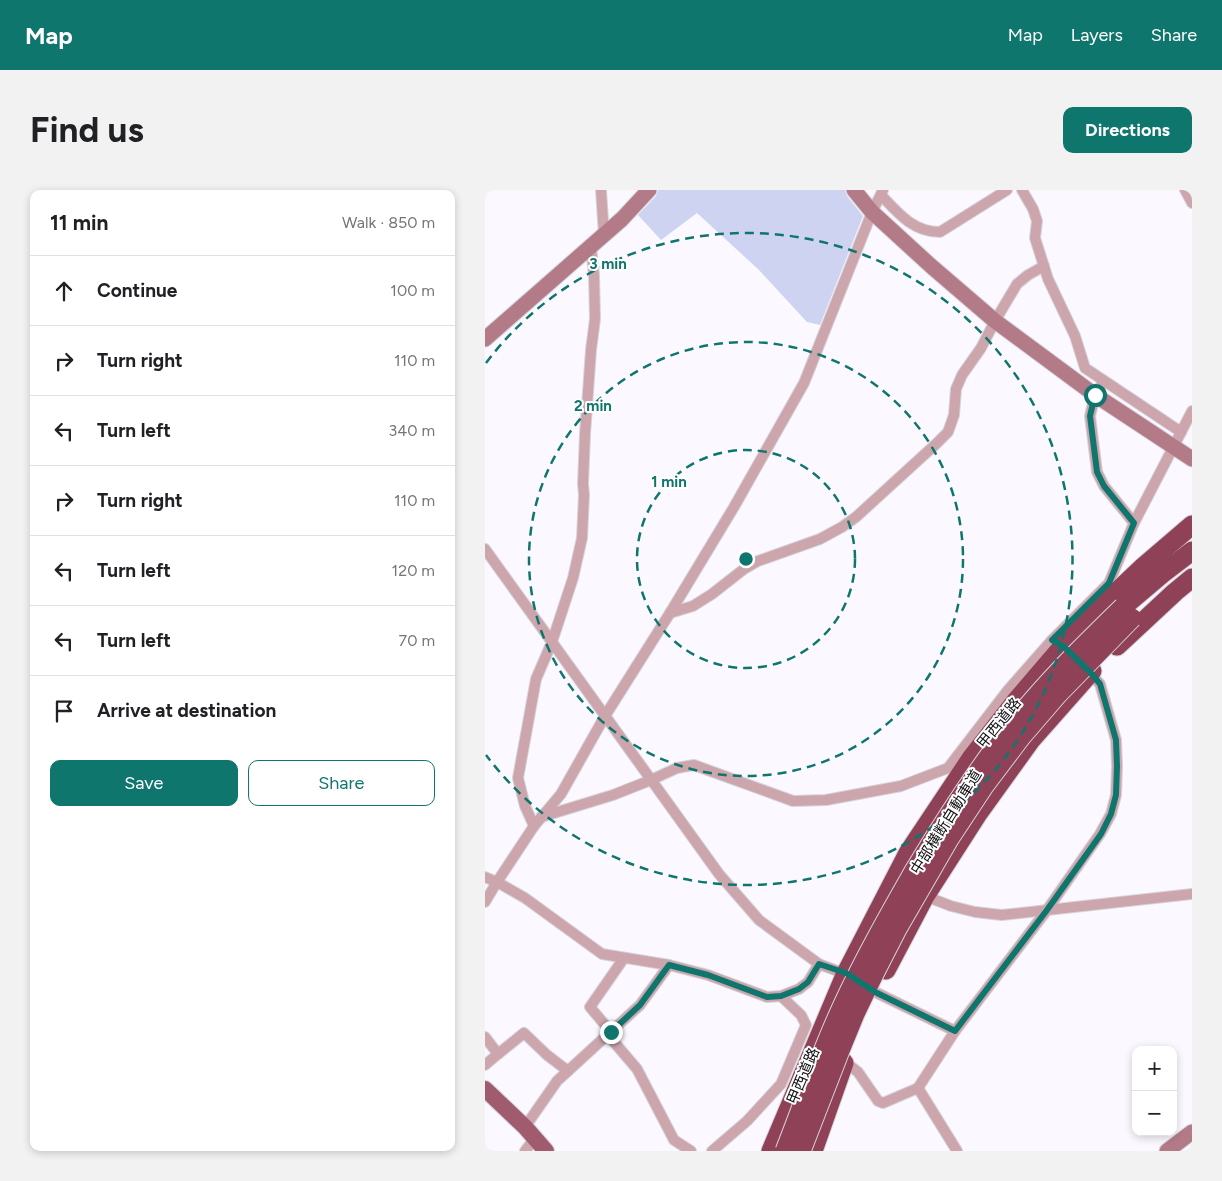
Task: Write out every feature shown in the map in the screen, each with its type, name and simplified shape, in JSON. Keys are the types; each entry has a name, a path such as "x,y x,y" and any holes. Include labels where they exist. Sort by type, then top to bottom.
{"highway":[{"name":"甲西道路","path":"771,1151 846,973 909,853 972,757 1015,702 1057,643 1192,526"},
{"name":"中部横断自動車道","path":"785,1151 841,1008 884,922 934,837 973,778 1010,727 1085,644 1123,607 1192,551"},
{"name":"中部横断自動車道","path":"801,1151 845,1037 875,972 939,855 984,786 1021,737 1064,688 1132,618 1192,566"},
{"path":"813,1151 853,1038 875,992 925,896 977,815 1031,740 1090,672 1130,633 1192,578"}],"main road":[{"path":"485,1089 528,1139 546,1151"}],"street":[{"path":"601,190 604,235"},
{"path":"485,339 591,247 649,190"},
{"path":"854,190 873,212 931,266 995,321 1095,395 1192,459"},
{"path":"485,902 533,826 561,794 605,716 734,507 804,383 882,192 901,216 916,227 929,232 940,232 1007,190"},
{"path":"1185,190 1192,203"},
{"path":"1024,191 1037,221 1035,238 1048,279 1075,336 1085,368 1181,432"},
{"path":"533,826 525,806 519,778 536,679 552,642 573,578 582,538 585,434 595,319 591,247"},
{"path":"670,613 693,606 758,561 820,539 857,517 948,432 954,415 956,389 962,375 981,348 1017,284 1028,274 1044,266"},
{"path":"1104,381 1095,395 1090,416 1097,472 1104,486 1134,523"},
{"path":"541,817 613,795 677,768 694,765 793,801 826,800 901,786 948,768 1008,690 1057,643 1109,583 1134,523 1192,410"},
{"path":"485,549 719,874 759,920 819,964 846,973 875,992 955,1031"},
{"path":"845,1062 858,1072 877,1101 883,1103 919,1088 955,1031 1047,910 1101,834 1111,814 1116,795 1116,740 1100,684 1090,672 1057,643"},
{"path":"485,877 525,898 602,954 669,965 708,975 767,997 781,996 799,989 808,982 819,964"},
{"path":"925,896 951,906 975,912 1002,915 1192,894"},
{"path":"624,958 590,1007 637,1069 674,1140 691,1151"},
{"path":"528,1139 557,1082 640,1005 669,965"},
{"path":"712,1151 747,1121 781,1084 806,1025 801,1015 781,996"},
{"path":"485,1065 524,1033 547,1055 568,1070"},
{"path":"485,1037 498,1054"},
{"path":"919,1088 957,1151"},
{"path":"1167,1151 1192,1132"}],"building":[{"path":"658,190 845,190 847,196 863,216 820,325 807,322 759,270 697,213 661,240 638,215 656,196"}],"route":[{"path":"611,1032 640,1005 669,965 708,975 767,997 781,996 799,989 808,982 819,964 846,973 875,992 955,1031 1047,910 1101,834 1111,814 1116,795 1116,740 1100,684 1063,646 1052,640 1109,583 1134,523 1104,486 1097,472 1090,416 1095,395"}]}
